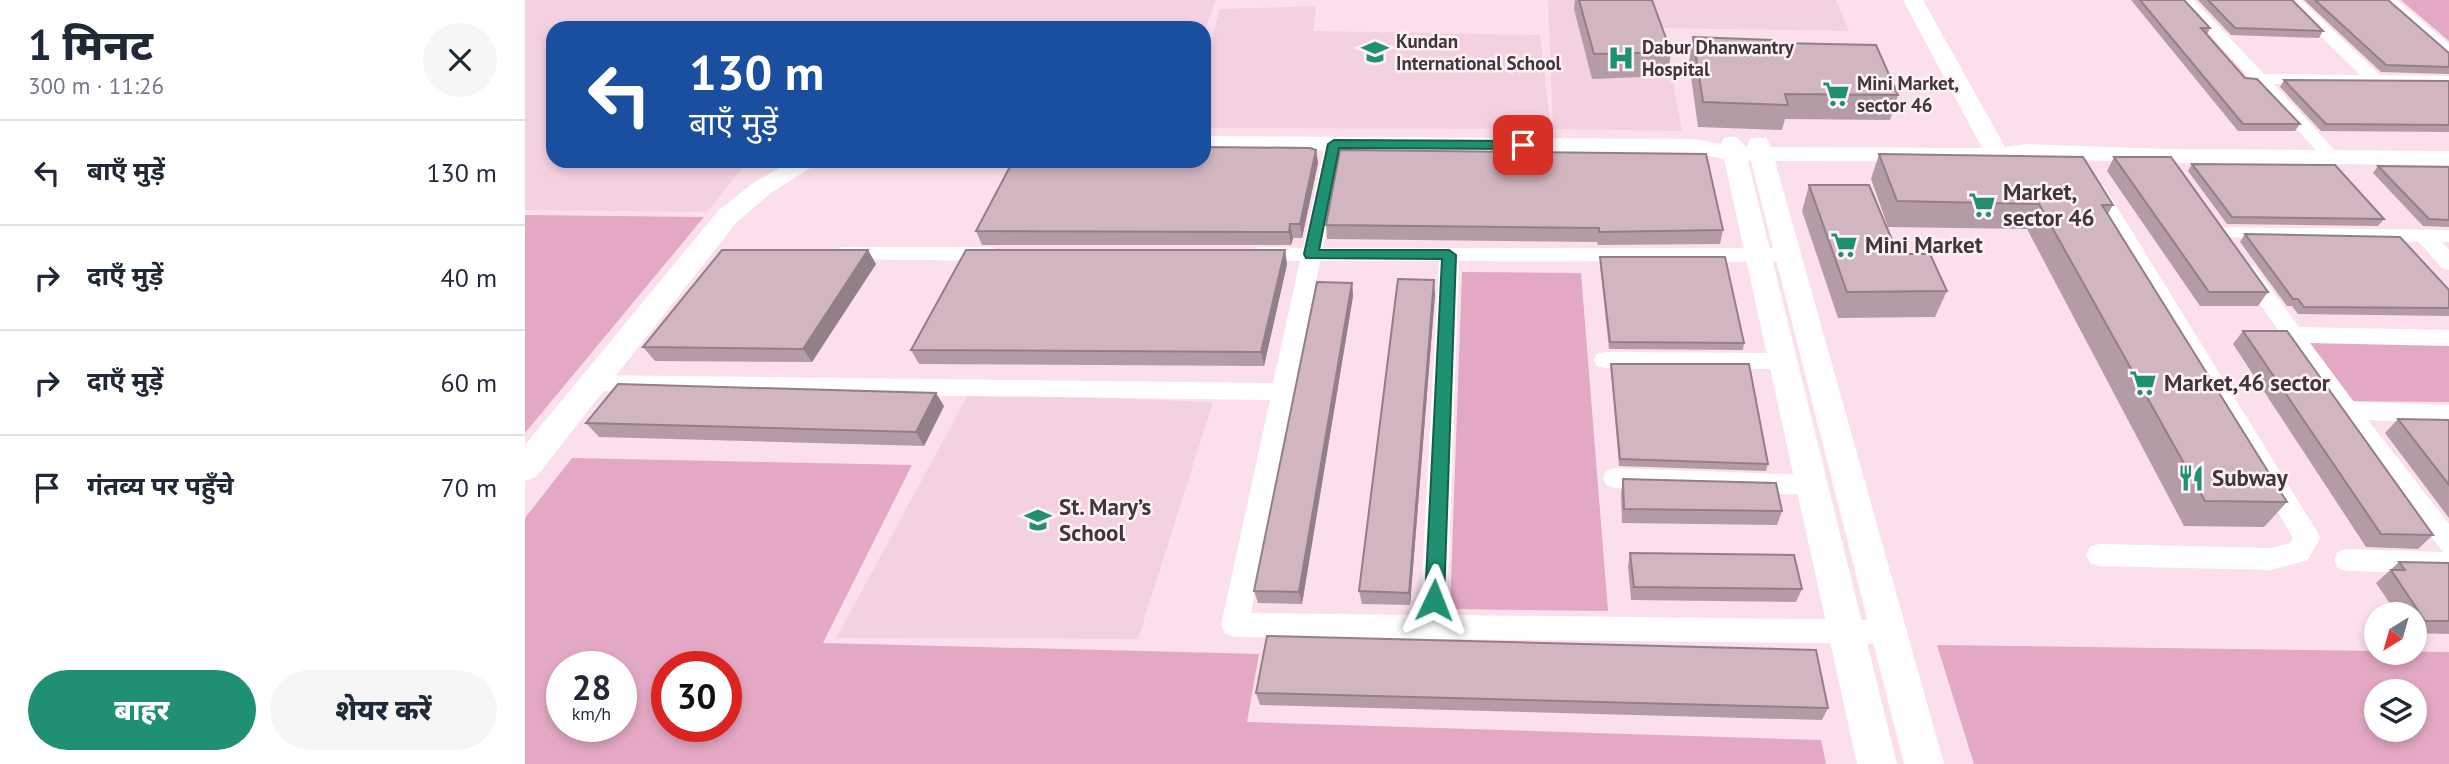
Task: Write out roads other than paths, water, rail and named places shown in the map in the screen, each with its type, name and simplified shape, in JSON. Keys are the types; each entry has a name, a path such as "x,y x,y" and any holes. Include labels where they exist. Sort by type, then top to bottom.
{"street":[{"path":"1896,0 1983,149"},
{"path":"1913,0 1983,149"},
{"path":"2186,0 2332,157"},
{"path":"2292,0 2375,80"},
{"path":"2388,0 2449,52"},
{"path":"2259,79 2449,81"},
{"path":"1211,143 1983,149 2165,156 2449,158"},
{"path":"1334,144 1235,625 1889,632"},
{"path":"1738,149 1889,632 1924,764"},
{"path":"2075,153 2307,538 2299,552 2271,559 2099,555"},
{"path":"2165,156 2181,178"},
{"path":"525,468 728,216 762,188 797,168"},
{"path":"2204,211 2347,411 2449,543"},
{"path":"2220,233 2449,236"},
{"path":"2424,236 2449,263"},
{"path":"697,254 725,254"},
{"path":"823,254 1018,254"},
{"path":"1242,254 1773,255"},
{"path":"1433,627 1449,255"},
{"path":"1773,255 1782,361 1877,764"},
{"path":"2293,335 2449,338"},
{"path":"1605,360 1782,361"},
{"path":"593,383 1283,391"},
{"path":"2347,411 2449,414"},
{"path":"1615,478 1811,485"},
{"path":"2347,560 2449,563"}],"place":[{"name":"Kundan International School","path":"1375,52"},
{"name":"Dabur Dhanwantry Hospital","path":"1621,58"},
{"name":"Mini Market, sector 46","path":"1836,94"},
{"name":"Market, sector 46","path":"1982,205"},
{"name":"Mini Market","path":"1844,245"},
{"name":"Market,46 sector","path":"2143,383"},
{"name":"Subway","path":"2191,478"},
{"name":"St. Mary’s School","path":"1038,520"}]}
